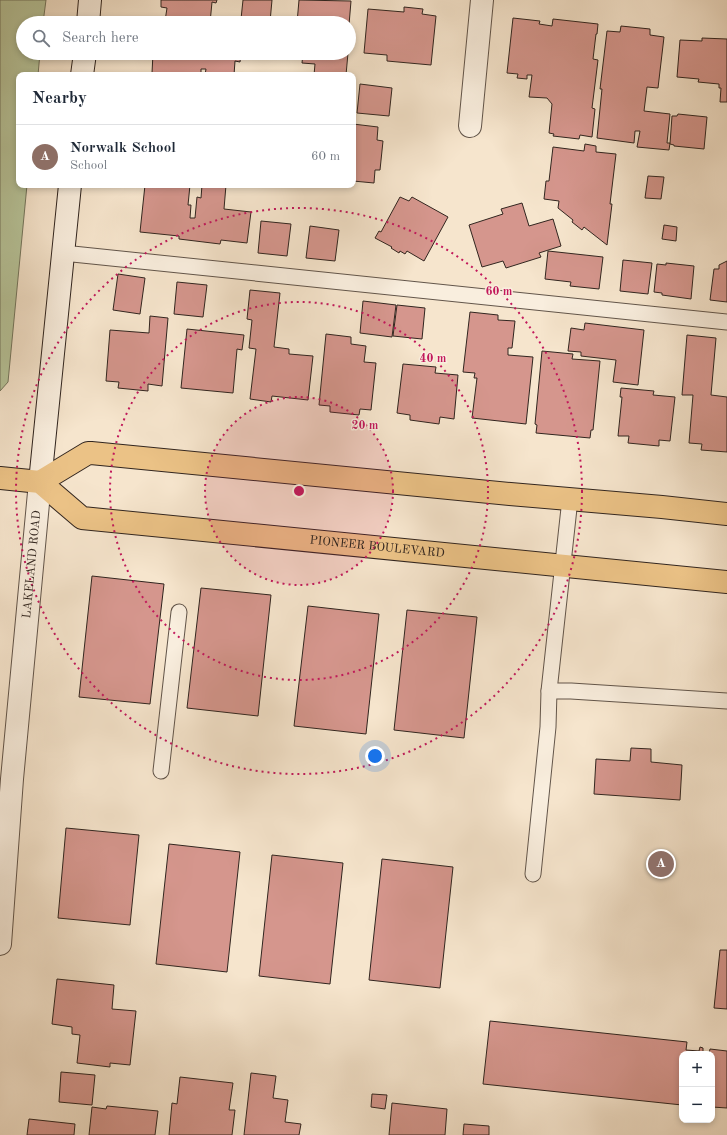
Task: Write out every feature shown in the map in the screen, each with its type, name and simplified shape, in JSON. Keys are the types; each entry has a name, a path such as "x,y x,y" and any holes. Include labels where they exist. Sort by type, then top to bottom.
{"main road":[{"path":"0,478 40,482 88,453 91,453 727,514"},
{"name":"PIONEER BOULEVARD","path":"40,482 82,518 727,582"}],"street":[{"path":"89,16 90,0"},
{"path":"470,126 482,0"},
{"path":"82,72 84,60"},
{"name":"LAKELAND ROAD","path":"0,942 12,779 70,188"}],"lane":[{"path":"63,253 727,322"},
{"path":"533,874 548,727 549,691 559,611 562,566 570,499"},
{"path":"161,771 179,612"},
{"path":"549,691 571,691 727,701"}],"green space":[{"path":"0,0 46,0 44,16 16,16 16,60 39,60 38,72 16,72 16,188 27,188 8,382 0,391"}],"building":[{"path":"161,0 217,0 216,3 212,2 211,16 166,16 167,8 161,7"},
{"path":"243,0 272,0 271,16 241,16"},
{"path":"299,0 351,1 350,16 298,16"},
{"path":"404,7 423,9 422,14 436,16 431,65 387,61 387,55 364,53 368,9 404,12"},
{"path":"513,18 540,21 539,24 552,26 553,19 598,24 593,59 598,60 592,108 595,109 592,137 580,135 579,139 553,136 554,134 549,133 552,104 547,98 529,97 532,75 527,75 527,79 517,78 518,74 507,73"},
{"path":"621,26 650,29 650,35 664,37 658,88 647,87 644,111 670,114 667,143 670,143 669,150 637,147 640,131 635,131 634,143 597,138 602,89 600,89 607,31 620,32"},
{"path":"702,38 727,39 727,102 720,102 721,88 719,88 719,84 698,82 699,79 677,77 680,40 702,41"},
{"path":"153,60 240,60 240,62 235,61 234,72 206,72 206,69 201,69 201,72 152,72"},
{"path":"302,60 347,60 346,72 314,72 315,64 302,63"},
{"path":"360,84 392,88 389,116 357,113"},
{"path":"678,114 707,117 704,149 674,146 670,144 672,116 677,116"},
{"path":"356,124 378,127 377,140 383,141 380,170 375,170 374,183 356,181"},
{"path":"585,144 596,146 596,152 616,154 607,245 584,227 582,230 572,222 573,220 558,208 559,201 544,199 546,181 549,181 553,147 584,151"},
{"path":"648,176 664,177 661,199 645,198"},
{"path":"145,188 190,188 188,205 191,205 190,218 195,218 197,197 201,198 202,188 226,188 224,209 251,212 247,243 221,240 220,244 179,239 179,236 140,232"},
{"path":"400,197 409,201 412,197 448,217 424,261 407,251 405,254 400,251 399,253 391,248 392,247 375,238 379,231 381,232"},
{"path":"522,203 529,226 553,219 561,246 539,253 541,257 506,268 503,261 482,267 469,225 503,214 501,209"},
{"path":"261,221 291,224 287,256 258,253"},
{"path":"664,225 677,227 676,241 662,239"},
{"path":"310,226 339,230 335,261 306,258"},
{"path":"548,251 603,257 599,289 570,286 571,282 545,279"},
{"path":"623,260 652,263 648,294 620,291"},
{"path":"727,261 727,302 710,300 714,269 719,269 719,265"},
{"path":"666,263 694,266 691,299 662,295 662,293 654,292 657,264 666,265"},
{"path":"118,274 145,278 140,314 113,310"},
{"path":"177,282 207,285 203,317 174,314"},
{"path":"250,290 280,293 274,347 289,349 289,354 313,356 308,400 272,396 271,402 250,399 256,349 249,348 252,320 247,319"},
{"path":"363,301 396,305 392,337 360,333"},
{"path":"397,305 425,308 422,339 393,336"},
{"path":"470,312 498,315 498,320 515,321 512,348 508,348 508,355 533,357 526,424 472,418 477,378 474,378 475,373 463,372"},
{"path":"150,316 168,318 162,386 148,384 148,391 118,388 119,382 106,381 110,330 149,333"},
{"path":"585,323 644,330 638,385 613,382 616,360 581,356 581,352 568,351 571,328 584,330"},
{"path":"187,329 244,335 242,350 237,349 233,393 181,388"},
{"path":"326,334 351,337 351,344 366,346 364,362 376,363 371,410 360,409 359,415 330,412 330,406 319,405"},
{"path":"687,335 716,338 711,395 727,397 727,452 701,450 702,444 689,443 693,395 682,395"},
{"path":"542,351 573,354 572,359 600,361 593,430 591,430 590,438 536,433 537,425 535,424"},
{"path":"403,364 436,367 435,373 458,375 454,419 440,417 439,424 410,420 410,415 397,413"},
{"path":"621,388 654,391 653,395 675,397 670,441 659,440 659,446 628,443 629,436 618,436 622,397 620,397"},
{"path":"92,576 164,584 150,704 79,697"},
{"path":"201,588 271,595 258,716 187,708"},
{"path":"308,606 379,614 366,734 294,726"},
{"path":"407,610 477,617 464,738 394,730"},
{"path":"631,748 651,749 651,762 682,765 680,800 594,794 596,759 630,761"},
{"path":"66,828 139,835 130,925 58,918"},
{"path":"169,844 240,852 227,972 156,964"},
{"path":"272,855 343,863 330,984 259,976"},
{"path":"382,859 453,867 440,988 369,980"},
{"path":"720,950 727,950 727,1009 714,1008"},
{"path":"57,979 114,985 112,1009 136,1011 130,1065 110,1063 110,1067 77,1063 80,1035 72,1034 72,1027 52,1024"},
{"path":"490,1021 687,1042 686,1050 699,1051 679,1051 679,1105 483,1084"},
{"path":"700,1047 703,1048 703,1051 699,1051"},
{"path":"710,1049 727,1051 727,1108 715,1107 715,1051 710,1051"},
{"path":"61,1072 95,1075 92,1105 59,1102"},
{"path":"251,1073 276,1076 273,1098 288,1100 285,1122 301,1124 299,1135 244,1135"},
{"path":"180,1077 233,1083 229,1110 235,1110 232,1135 169,1135 172,1103 177,1104"},
{"path":"372,1094 387,1095 385,1109 371,1107"},
{"path":"392,1103 447,1109 445,1135 389,1135"},
{"path":"107,1106 158,1111 155,1135 89,1135 92,1107 106,1109"},
{"path":"29,1119 75,1124 74,1135 27,1135"},
{"path":"464,1124 489,1126 489,1135 463,1135"}],"place":[{"name":"Norwalk School","path":"661,864"}]}
